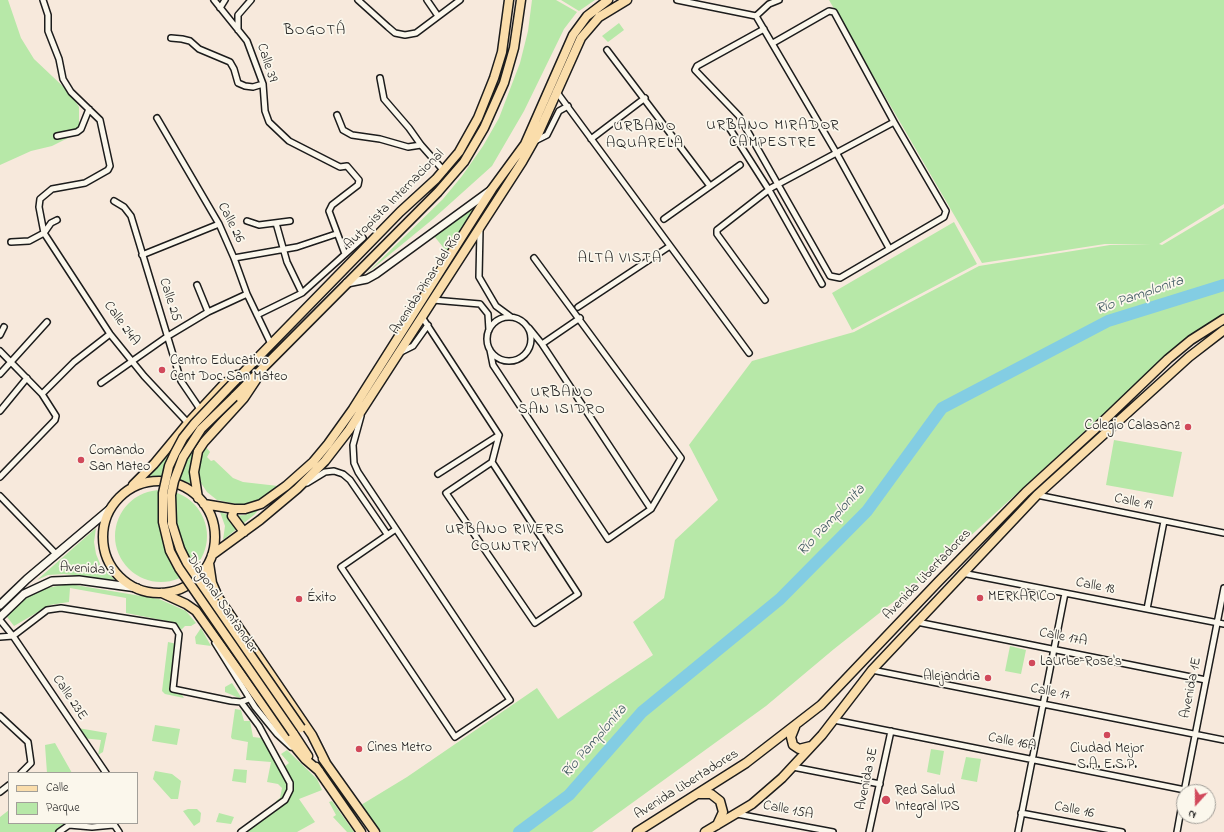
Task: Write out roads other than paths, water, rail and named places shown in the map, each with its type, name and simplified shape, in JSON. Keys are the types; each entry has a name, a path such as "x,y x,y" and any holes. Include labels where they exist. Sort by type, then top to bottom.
{"main road":[{"name":"Autopista Internacional","path":"235,381 400,212 444,171 465,143 484,104 502,52 509,0"},
{"name":"Autopista Internacional","path":"234,397 453,176 472,151 491,114 504,83 514,48 521,0"},
{"name":"Avenida Pinar del Río","path":"201,501 234,510 245,509 260,504 272,497 313,462 328,444 362,396 492,189 525,144 573,35 587,16 608,0"},
{"name":"Avenida Pinar del Río","path":"211,559 297,489 337,446 362,411 397,354 480,228 534,142 574,50 590,27 609,10 627,0"},
{"path":"347,283 367,279 376,274 492,189"},
{"name":"Avenida Libertadores","path":"637,832 746,763 795,727 830,697 932,588 1026,492 1094,430 1168,359 1190,340 1224,319"},
{"name":"Avenida Libertadores","path":"706,832 738,814 761,796 793,767 834,720 872,670 962,573 1037,496 1189,357 1224,330"},
{"name":"Autopista Internacional","path":"201,501 194,472 198,451 204,442 244,398 265,366"},
{"path":"211,559 202,572 189,584 173,591 162,593 150,592 137,588 120,577 112,567 106,555 103,535 105,521 110,509 118,499 154,464 188,423 225,383 245,371"},
{"name":"Diagonal Santander","path":"235,381 183,438 169,466 163,493 163,522 170,551 179,568 359,829"},
{"name":"Diagonal Santander","path":"234,397 201,429 183,457 174,481 171,495 172,524 180,549 187,563 375,832"},
{"path":"128,490 146,483 163,481 179,485 201,501 210,513 215,539 211,559 212,583 218,597 312,735 326,763"},
{"name":"Avenida 3","path":"0,606 27,579 110,509"},
{"path":"234,510 232,516 244,532"},
{"name":"Avenida 3","path":"0,617 24,594 52,581 78,580 137,588"},
{"path":"162,593 190,606 208,628 270,716 305,759 319,771"},
{"path":"795,727 791,737 791,741 795,747 804,749 814,744"},
{"path":"696,794 711,794 720,801 723,812 722,818 715,827"}],"street":[{"path":"43,0 48,15 48,30 63,79 71,92 100,120 103,128 110,166 108,170 85,183 52,189 40,199 39,207 44,233"},
{"name":"Calle 39","path":"214,0 238,32 247,41 263,84 266,117 278,132 288,141 340,167 347,166 359,182 330,208 330,216 336,234"},
{"path":"220,8 225,0"},
{"path":"238,32 238,15 251,0"},
{"path":"358,0 395,33 405,35 416,34 460,0"},
{"path":"427,0 438,16"},
{"path":"677,0 756,16 773,43 890,248"},
{"path":"756,16 769,4 779,0"},
{"path":"764,29 695,69 697,74 739,116 829,273 833,278 840,278 944,217 946,213 832,11 829,11 773,43"},
{"path":"171,38 182,38 199,49 230,62 234,69 238,83 253,87 263,84"},
{"path":"607,50 645,98 710,186"},
{"path":"380,78 384,99 444,171"},
{"path":"556,91 749,353"},
{"path":"591,139 645,98"},
{"path":"534,142 547,135 559,111 568,106"},
{"path":"57,136 77,132 81,128 89,109"},
{"path":"338,115 343,130 352,135 380,139 408,147 421,145"},
{"name":"Calle 26","path":"157,118 219,224 234,258 247,294 271,344"},
{"path":"765,300 716,231 770,189 894,122"},
{"path":"725,125 730,129 770,189 822,284"},
{"path":"664,219 740,165"},
{"name":"Calle 25","path":"114,201 124,207 131,216 181,381 200,410"},
{"path":"11,242 29,241 44,233 51,223 57,220"},
{"path":"247,222 259,225 290,221"},
{"path":"276,223 284,250 302,293"},
{"path":"142,255 219,224"},
{"path":"480,228 479,277 496,306 511,317 520,319 542,344 651,509"},
{"name":"Calle 24A","path":"44,233 110,334 144,376 188,423"},
{"path":"234,258 284,250 336,234 345,254"},
{"path":"257,315 302,293 363,238"},
{"path":"578,307 670,246"},
{"path":"511,317 497,320 489,331 487,337 493,366 608,539 651,509 681,458 580,318 534,258"},
{"path":"197,285 208,312"},
{"path":"101,384 132,360 168,336 208,312 247,294"},
{"path":"433,300 480,304 488,314 489,331"},
{"path":"422,317 499,435 492,462 446,493 535,623 578,594 492,462"},
{"path":"542,344 580,318"},
{"path":"0,374 47,322"},
{"path":"397,354 413,346 428,325"},
{"path":"0,335 4,327"},
{"path":"490,350 500,359 507,360 520,358 526,354 531,342 529,328"},
{"path":"42,394 74,362 110,334"},
{"path":"0,351 42,394 54,412 55,420 0,477"},
{"path":"0,411 27,378"},
{"path":"362,411 353,445 354,463 387,516 396,529 510,700 454,737 340,567 396,529"},
{"path":"438,474 499,435"},
{"path":"297,489 325,472 334,471 343,474 350,480 387,534"},
{"path":"0,496 56,554"},
{"name":"Calle 19","path":"1037,496 1224,533"},
{"path":"379,521 387,516"},
{"path":"1147,609 1164,521"},
{"name":"Calle 18","path":"962,573 1224,624"},
{"name":"Avenida 1E","path":"1186,784 1224,588"},
{"path":"1018,832 1065,593"},
{"path":"0,637 13,636 47,610 61,608 174,626 180,634 173,689 241,702 249,699"},
{"name":"Calle 23E","path":"0,620 13,636 105,772"},
{"name":"Calle 17A","path":"916,622 1054,648 1206,680"},
{"path":"208,628 217,647 249,699 277,734 305,759"},
{"name":"Calle 17","path":"872,670 1224,740"},
{"path":"241,702 259,726 290,783 290,790 285,800 241,832"},
{"path":"0,716 28,742 31,763 22,772"},
{"name":"Calle 16A","path":"834,720 1032,759 1176,790"},
{"name":"Avenida 3E","path":"869,832 891,731"},
{"path":"793,767 880,784"},
{"path":"0,792 8,786"},
{"name":"Calle 16","path":"1021,813 1122,832"},
{"name":"Calle 15A","path":"738,814 833,832"},
{"path":"59,832 69,826 92,828 113,824 119,832"}],"waterway":[{"name":"Río Pamplonita","path":"519,832 569,795 642,712 780,599 867,511 942,408 1108,321 1224,285"}],"place":[{"name":"Centro Educativo Cent Doc San Mateo","path":"162,370"},
{"name":"Colegio Calasanz","path":"1188,427"},
{"name":"Comando San Mateo","path":"81,460"},
{"name":"MERKARICO","path":"980,598"},
{"name":"Éxito","path":"299,599"},
{"name":"LaUrbe-Rose's","path":"1032,663"},
{"name":"Alejandria","path":"988,678"},
{"name":"Ciudad Mejor S.A. E.S.P.","path":"1107,735"},
{"name":"Cines Metro","path":"359,749"},
{"name":"Red Salud Integral IPS","path":"886,800"}],"district":[{"name":"BOGOTÁ","path":"315,32"},
{"name":"URBANO AQUARELA","path":"645,136"},
{"name":"URBANO MIRADOR CAMPESTRE","path":"773,136"},
{"name":"ALTA VISTA","path":"620,260"},
{"name":"URBANO SAN ISIDRO","path":"562,402"},
{"name":"URBANO RIVERS COUNTRY","path":"505,540"}]}
